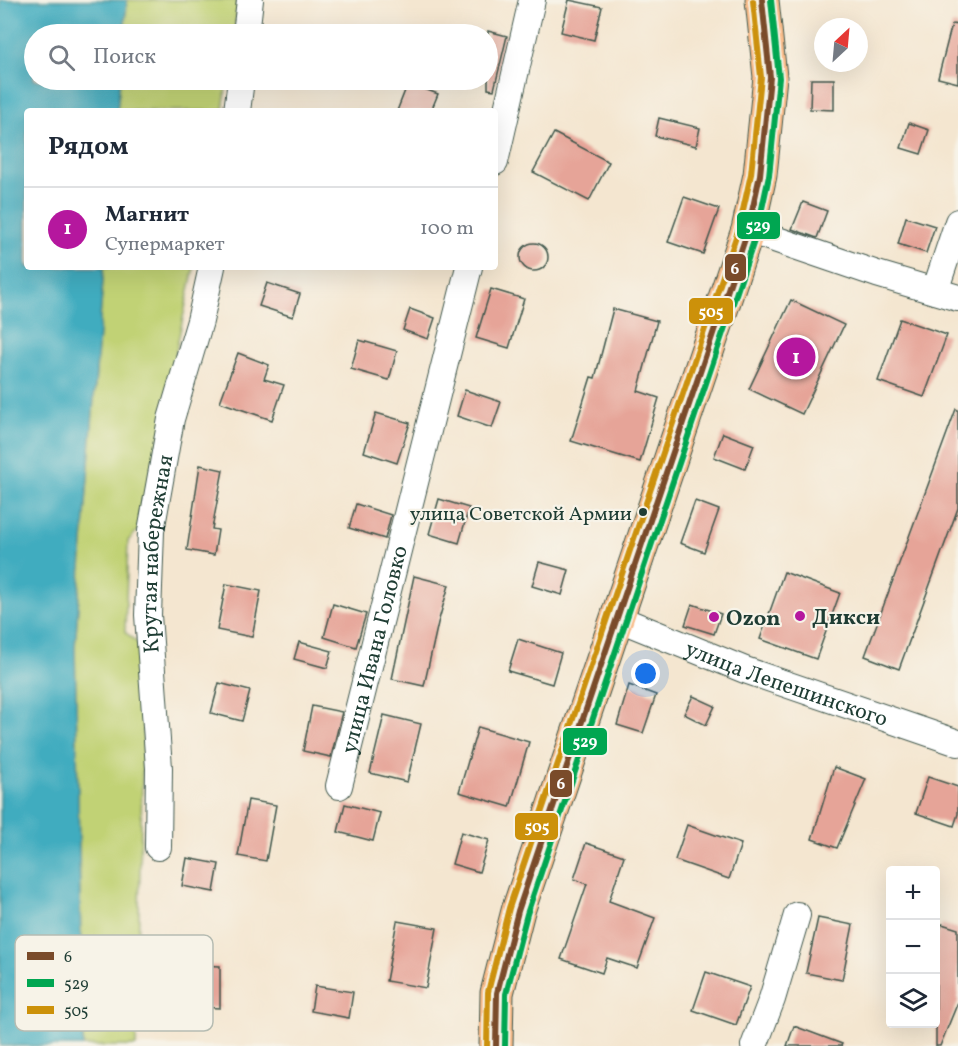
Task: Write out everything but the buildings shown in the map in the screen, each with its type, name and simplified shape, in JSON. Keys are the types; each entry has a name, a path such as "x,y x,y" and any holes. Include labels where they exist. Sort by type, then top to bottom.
{"main road":[{"path":"496,1046 497,993 518,911 748,230 760,175 770,77 762,0"}],"street":[{"path":"247,24 250,0"},
{"path":"498,149 532,0"},
{"path":"237,108 240,90"},
{"path":"748,230 947,295 958,222"},
{"name":"Крутая набережная","path":"158,848 159,768 148,615 151,531 171,419 200,321 211,270"},
{"name":"улица Ивана Головко","path":"339,786 468,270"},
{"name":"улица Лепешинского","path":"617,618 745,670 958,743"},
{"path":"754,1046 772,999 797,915"}],"green space":[{"path":"127,0 238,0 235,24 125,24"},
{"path":"119,90 226,90 223,108 117,108"},
{"path":"104,270 193,270 145,522 128,541 125,632 145,649 139,935 81,935 75,647"},
{"path":"83,1031 136,1031 136,1046 83,1046"}],"water":[{"path":"0,0 127,0 125,24 24,24 24,90 119,90 117,108 24,108 24,270 104,270 75,647 81,935 15,935 15,1031 83,1031 83,1046 0,1046"}],"transit line":[{"name":"6","path":"496,1046 497,993 518,911 748,230 760,175 770,77 762,0"},
{"name":"529","path":"505,1046 506,994 527,914 757,232 769,176 779,78 771,0"},
{"name":"505","path":"487,1046 488,992 509,908 739,228 751,174 761,77 753,1"}],"place":[{"name":"Магнит","path":"796,357"},
{"name":"улица Советской Армии","path":"643,512"},
{"name":"Дикси","path":"800,616"},
{"name":"Ozon","path":"714,617"}]}
